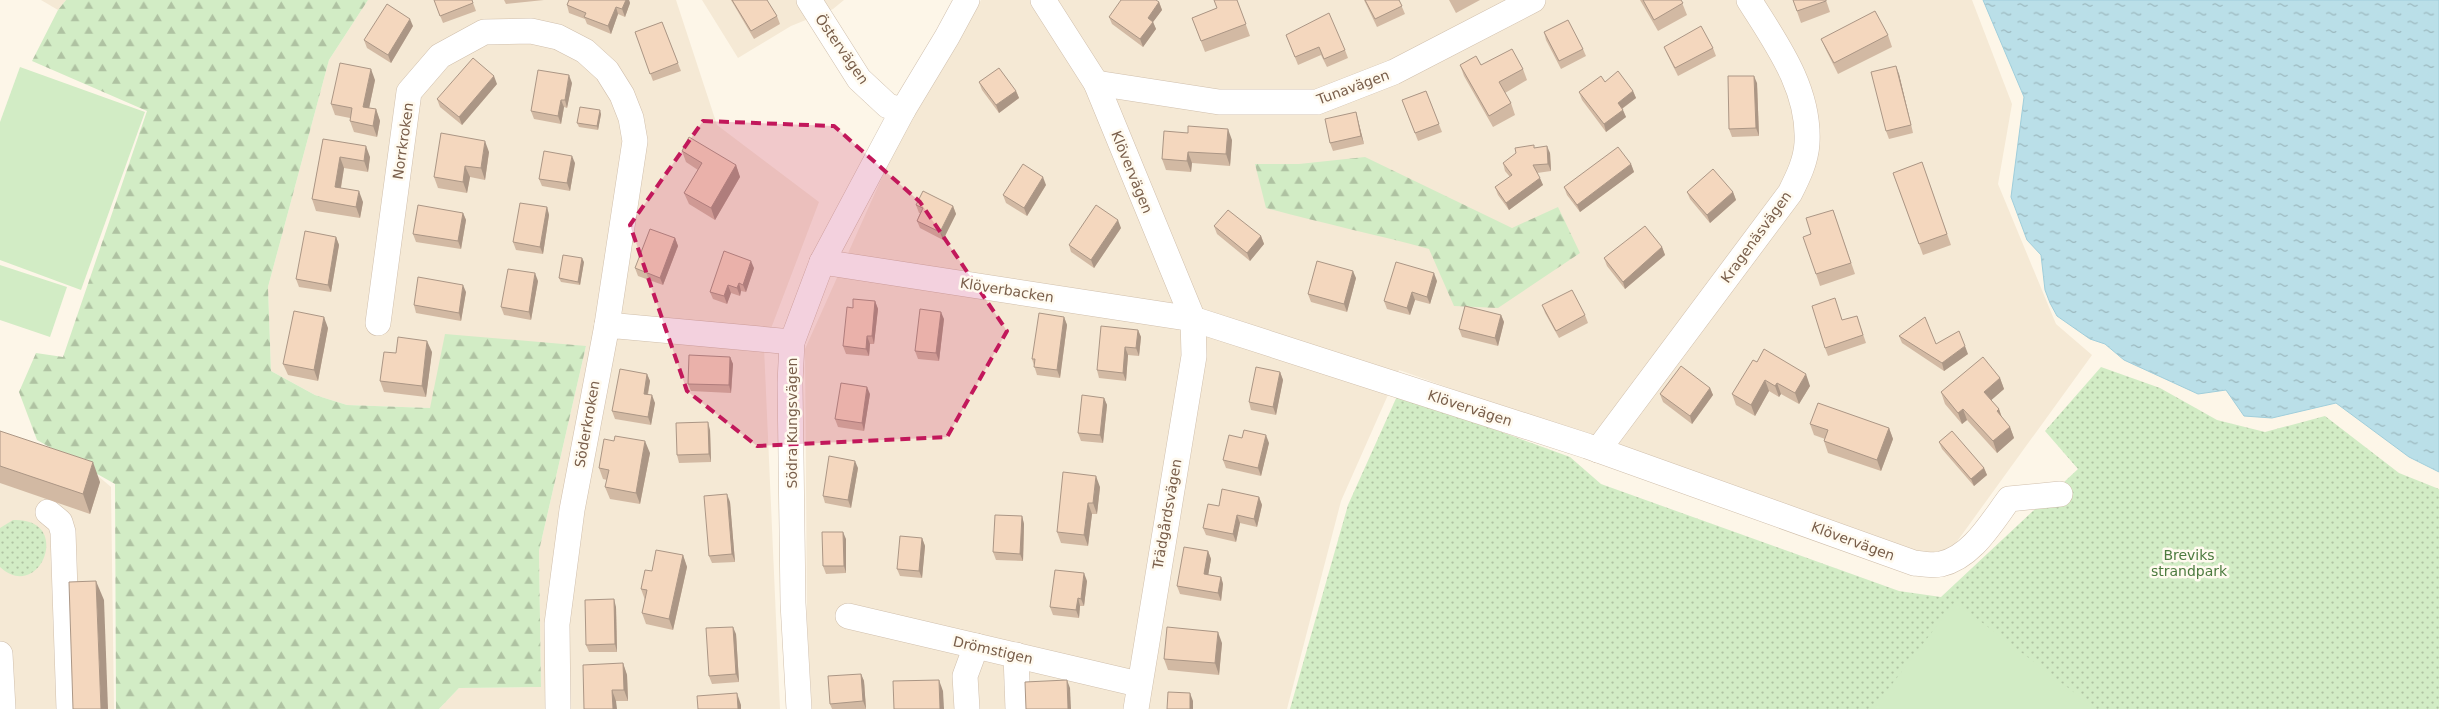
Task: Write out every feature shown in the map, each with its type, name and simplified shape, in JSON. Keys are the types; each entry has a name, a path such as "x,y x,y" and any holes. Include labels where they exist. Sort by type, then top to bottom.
{"street":[{"name":"Östervägen","path":"809,0 859,79 888,106 903,110"},
{"name":"Södra Kungsvägen","path":"799,709 793,594 790,383 792,342 822,262 903,110 967,0"},
{"name":"Klövervägen","path":"1043,0 1096,83 1193,319 1598,450 1914,564 1939,565 1955,559 1971,548 2010,499 2060,494"},
{"name":"Tunavägen","path":"1096,83 1219,102 1316,102 1394,72 1533,0"},
{"name":"Kragenäsvägen","path":"1598,450 1790,193 1800,173 1808,142 1800,91 1789,64 1749,0"},
{"name":"Norrkroken","path":"378,323 410,92 440,56 484,32 530,31 558,37 585,51 607,71 622,95 631,118 635,141 606,325"},
{"name":"Klöverbacken","path":"822,262 1193,319"},
{"name":"Trädgårdsvägen","path":"1136,709 1138,684 1194,356 1193,319"},
{"path":"606,325 792,342"},
{"name":"Söderkroken","path":"558,709 557,624 572,510 606,325"},
{"path":"48,512 60,522 63,532 69,709"},
{"name":"Drömstigen","path":"848,616 1138,684"},
{"path":"967,709 966,676 976,646"},
{"path":"0,654 4,709"},
{"path":"1016,655 1018,709"}],"highlighted area":[{"path":"703,121 834,126 920,202 1007,331 947,437 757,446 687,391 630,225"}],"shaded area":[{"path":"41,0 66,0 58,10"},
{"path":"368,0 676,0 717,125 819,202 764,347 780,709 439,709 459,688 541,687 539,551 586,346 430,408 347,405 315,395 271,371 268,287 329,60"},
{"path":"702,0 844,0 833,9 791,26 738,58"},
{"path":"981,0 1972,0 2012,104 1998,184 2056,324 2092,355 1953,547 1923,557 1399,370 1341,501 1287,709 812,709 807,620 805,349 897,144"},
{"path":"0,442 98,476 111,487 114,709 0,709"}],"green space":[{"path":"66,0 368,0 329,60 268,287 271,371 315,395 347,405 430,408 445,334 586,346 539,551 541,687 459,688 439,709 116,709 115,484 37,440 19,392 36,353 63,357 147,111 32,61 58,10"},
{"path":"20,67 145,112 81,290 0,260 0,122"},
{"path":"1365,157 1512,228 1558,207 1580,253 1498,308 1454,306 1429,249 1266,208 1255,164 1299,164"},
{"path":"0,265 67,287 50,337 0,320"},
{"name":"Breviks strandpark","path":"2101,367 2160,388 2217,420 2265,432 2325,416 2399,473 2439,489 2439,709 1290,709 1348,505 1398,394 1570,457 1601,484 1899,591 1941,597 2078,469 2045,431"},
{"path":"13,520 32,523 42,531 46,543 44,556 38,568 27,575 15,575 0,567 0,528"},
{"path":"1955,602 2096,709 1873,709"}],"water":[{"path":"1983,0 2439,0 2439,472 2409,457 2336,403 2272,418 2244,416 2226,390 2198,394 2124,360 2105,344 2090,339 2057,316 2045,290 2041,255 2027,240 2011,197 2024,97"}],"building":[{"path":"434,0 472,0 473,3 440,16"},
{"path":"569,0 626,0 622,9 616,7 608,26 584,17 586,13 567,5"},
{"path":"732,0 767,0 777,16 751,31"},
{"path":"1121,0 1156,0 1159,2 1148,18 1153,22 1140,39 1109,17"},
{"path":"1214,0 1237,0 1246,24 1201,41 1192,18 1217,8"},
{"path":"1365,0 1399,0 1402,6 1375,19"},
{"path":"1643,0 1681,0 1683,3 1654,20"},
{"path":"1793,0 1826,0 1826,1 1797,11"},
{"path":"387,4 410,19 388,55 364,40"},
{"path":"1875,11 1888,35 1834,63 1821,39"},
{"path":"1329,13 1345,50 1324,59 1319,47 1295,57 1286,35"},
{"path":"1568,20 1583,49 1559,61 1544,32"},
{"path":"662,22 678,63 650,74 635,32"},
{"path":"1701,26 1713,48 1675,68 1664,47"},
{"path":"1512,49 1523,69 1499,82 1511,103 1489,116 1460,65 1476,56 1481,65"},
{"path":"473,58 494,76 459,117 437,99"},
{"path":"340,63 371,69 363,107 376,109 373,126 350,121 352,108 331,104"},
{"path":"1896,66 1911,125 1886,131 1871,72"},
{"path":"999,68 1016,91 996,105 979,82"},
{"path":"538,70 569,75 565,100 561,100 558,116 531,111"},
{"path":"1618,71 1633,91 1618,103 1623,110 1604,124 1579,92 1601,76 1605,82"},
{"path":"1728,76 1754,76 1756,128 1729,129"},
{"path":"1426,91 1439,124 1415,133 1402,100"},
{"path":"580,107 600,110 597,126 577,123"},
{"path":"1356,112 1361,136 1330,143 1325,119"},
{"path":"1188,126 1228,129 1226,154 1188,152 1187,161 1162,159 1164,131 1188,133"},
{"path":"441,133 485,141 481,168 465,166 463,182 434,177"},
{"path":"689,137 736,165 711,208 684,193 702,163 682,151"},
{"path":"323,139 366,146 364,161 340,157 335,187 359,191 356,207 312,199"},
{"path":"1534,145 1534,148 1547,146 1548,164 1533,165 1540,178 1506,203 1495,187 1512,175 1503,163 1516,153 1515,148"},
{"path":"1618,147 1631,164 1577,205 1564,187"},
{"path":"544,151 572,156 567,183 539,179"},
{"path":"1922,162 1947,234 1919,244 1893,173"},
{"path":"1023,164 1043,177 1024,208 1003,195"},
{"path":"1713,169 1733,192 1707,215 1687,192"},
{"path":"923,191 953,206 940,232 917,221 923,208 916,205"},
{"path":"520,203 547,207 540,247 513,242"},
{"path":"418,205 463,213 458,241 413,234"},
{"path":"1096,205 1118,220 1091,260 1069,245"},
{"path":"1228,210 1261,236 1247,253 1214,226"},
{"path":"1833,210 1851,263 1816,274 1803,237 1811,234 1806,218"},
{"path":"1645,226 1662,247 1623,282 1604,258"},
{"path":"650,229 675,238 660,278 635,268"},
{"path":"305,231 336,237 328,285 296,279"},
{"path":"724,251 751,261 743,285 739,283 737,288 728,285 724,296 710,292"},
{"path":"563,255 582,258 578,282 559,278"},
{"path":"1317,261 1353,271 1344,304 1308,294"},
{"path":"1396,262 1434,273 1427,297 1412,292 1407,308 1384,301"},
{"path":"508,269 535,273 529,312 501,307"},
{"path":"418,277 463,285 459,313 414,305"},
{"path":"1572,290 1585,315 1556,331 1542,305"},
{"path":"1835,298 1842,320 1857,316 1863,335 1825,348 1812,306"},
{"path":"853,299 875,301 872,336 867,336 866,349 843,346 847,307 853,308"},
{"path":"1465,306 1501,315 1495,338 1459,329"},
{"path":"920,309 941,312 936,353 915,351"},
{"path":"294,311 324,317 314,370 283,364"},
{"path":"1039,313 1064,317 1057,370 1034,367 1035,359 1032,359"},
{"path":"1925,317 1936,344 1959,331 1965,346 1942,363 1899,336"},
{"path":"1101,326 1138,330 1136,348 1125,347 1123,373 1097,370"},
{"path":"398,337 427,341 422,386 380,381 384,352 396,353"},
{"path":"1764,349 1806,374 1795,393 1777,383 1775,386 1765,380 1751,405 1732,394 1753,360 1757,362"},
{"path":"689,355 730,357 729,385 688,384"},
{"path":"1983,357 2000,378 1984,392 1999,409 1997,411 2010,427 1993,441 1963,409 1958,413 1941,392"},
{"path":"1681,366 1710,388 1690,416 1660,394"},
{"path":"1256,367 1280,372 1273,407 1249,402"},
{"path":"620,369 647,374 644,394 652,395 648,417 612,411"},
{"path":"841,383 867,387 862,423 835,419"},
{"path":"1082,395 1104,398 1100,435 1078,433"},
{"path":"1818,403 1889,428 1877,460 1824,441 1828,430 1810,424"},
{"path":"708,422 709,454 677,455 676,423"},
{"path":"1244,430 1266,435 1258,468 1223,460 1229,435 1242,438"},
{"path":"0,431 93,462 83,494 0,466"},
{"path":"1952,431 1984,468 1971,479 1939,442"},
{"path":"615,436 645,441 636,493 605,487 609,470 599,468 604,439 614,441"},
{"path":"829,456 855,461 848,500 823,496"},
{"path":"1063,472 1096,476 1093,503 1088,503 1084,535 1057,532"},
{"path":"1222,489 1259,497 1254,519 1237,515 1233,534 1203,528 1208,504 1219,506"},
{"path":"727,494 732,554 709,556 704,496"},
{"path":"995,515 1022,516 1020,554 993,552"},
{"path":"822,532 843,532 844,566 823,566"},
{"path":"900,536 922,538 919,571 897,569"},
{"path":"1184,547 1208,551 1204,574 1221,577 1218,593 1177,586"},
{"path":"656,550 683,555 669,619 642,613 647,590 641,589 645,570 652,571"},
{"path":"1055,570 1084,573 1081,599 1078,598 1076,610 1050,607"},
{"path":"96,581 101,709 73,709 69,582"},
{"path":"614,599 615,644 586,645 585,600"},
{"path":"733,627 736,674 709,676 706,628"},
{"path":"1167,627 1218,632 1215,663 1164,659"},
{"path":"623,663 624,690 612,690 613,709 584,709 583,665"},
{"path":"861,674 863,701 830,704 828,676"},
{"path":"939,680 940,709 894,709 893,681"},
{"path":"1067,680 1068,709 1026,709 1025,682"},
{"path":"1168,692 1190,693 1190,709 1167,709"},
{"path":"737,693 738,709 698,709 697,696"}]}
